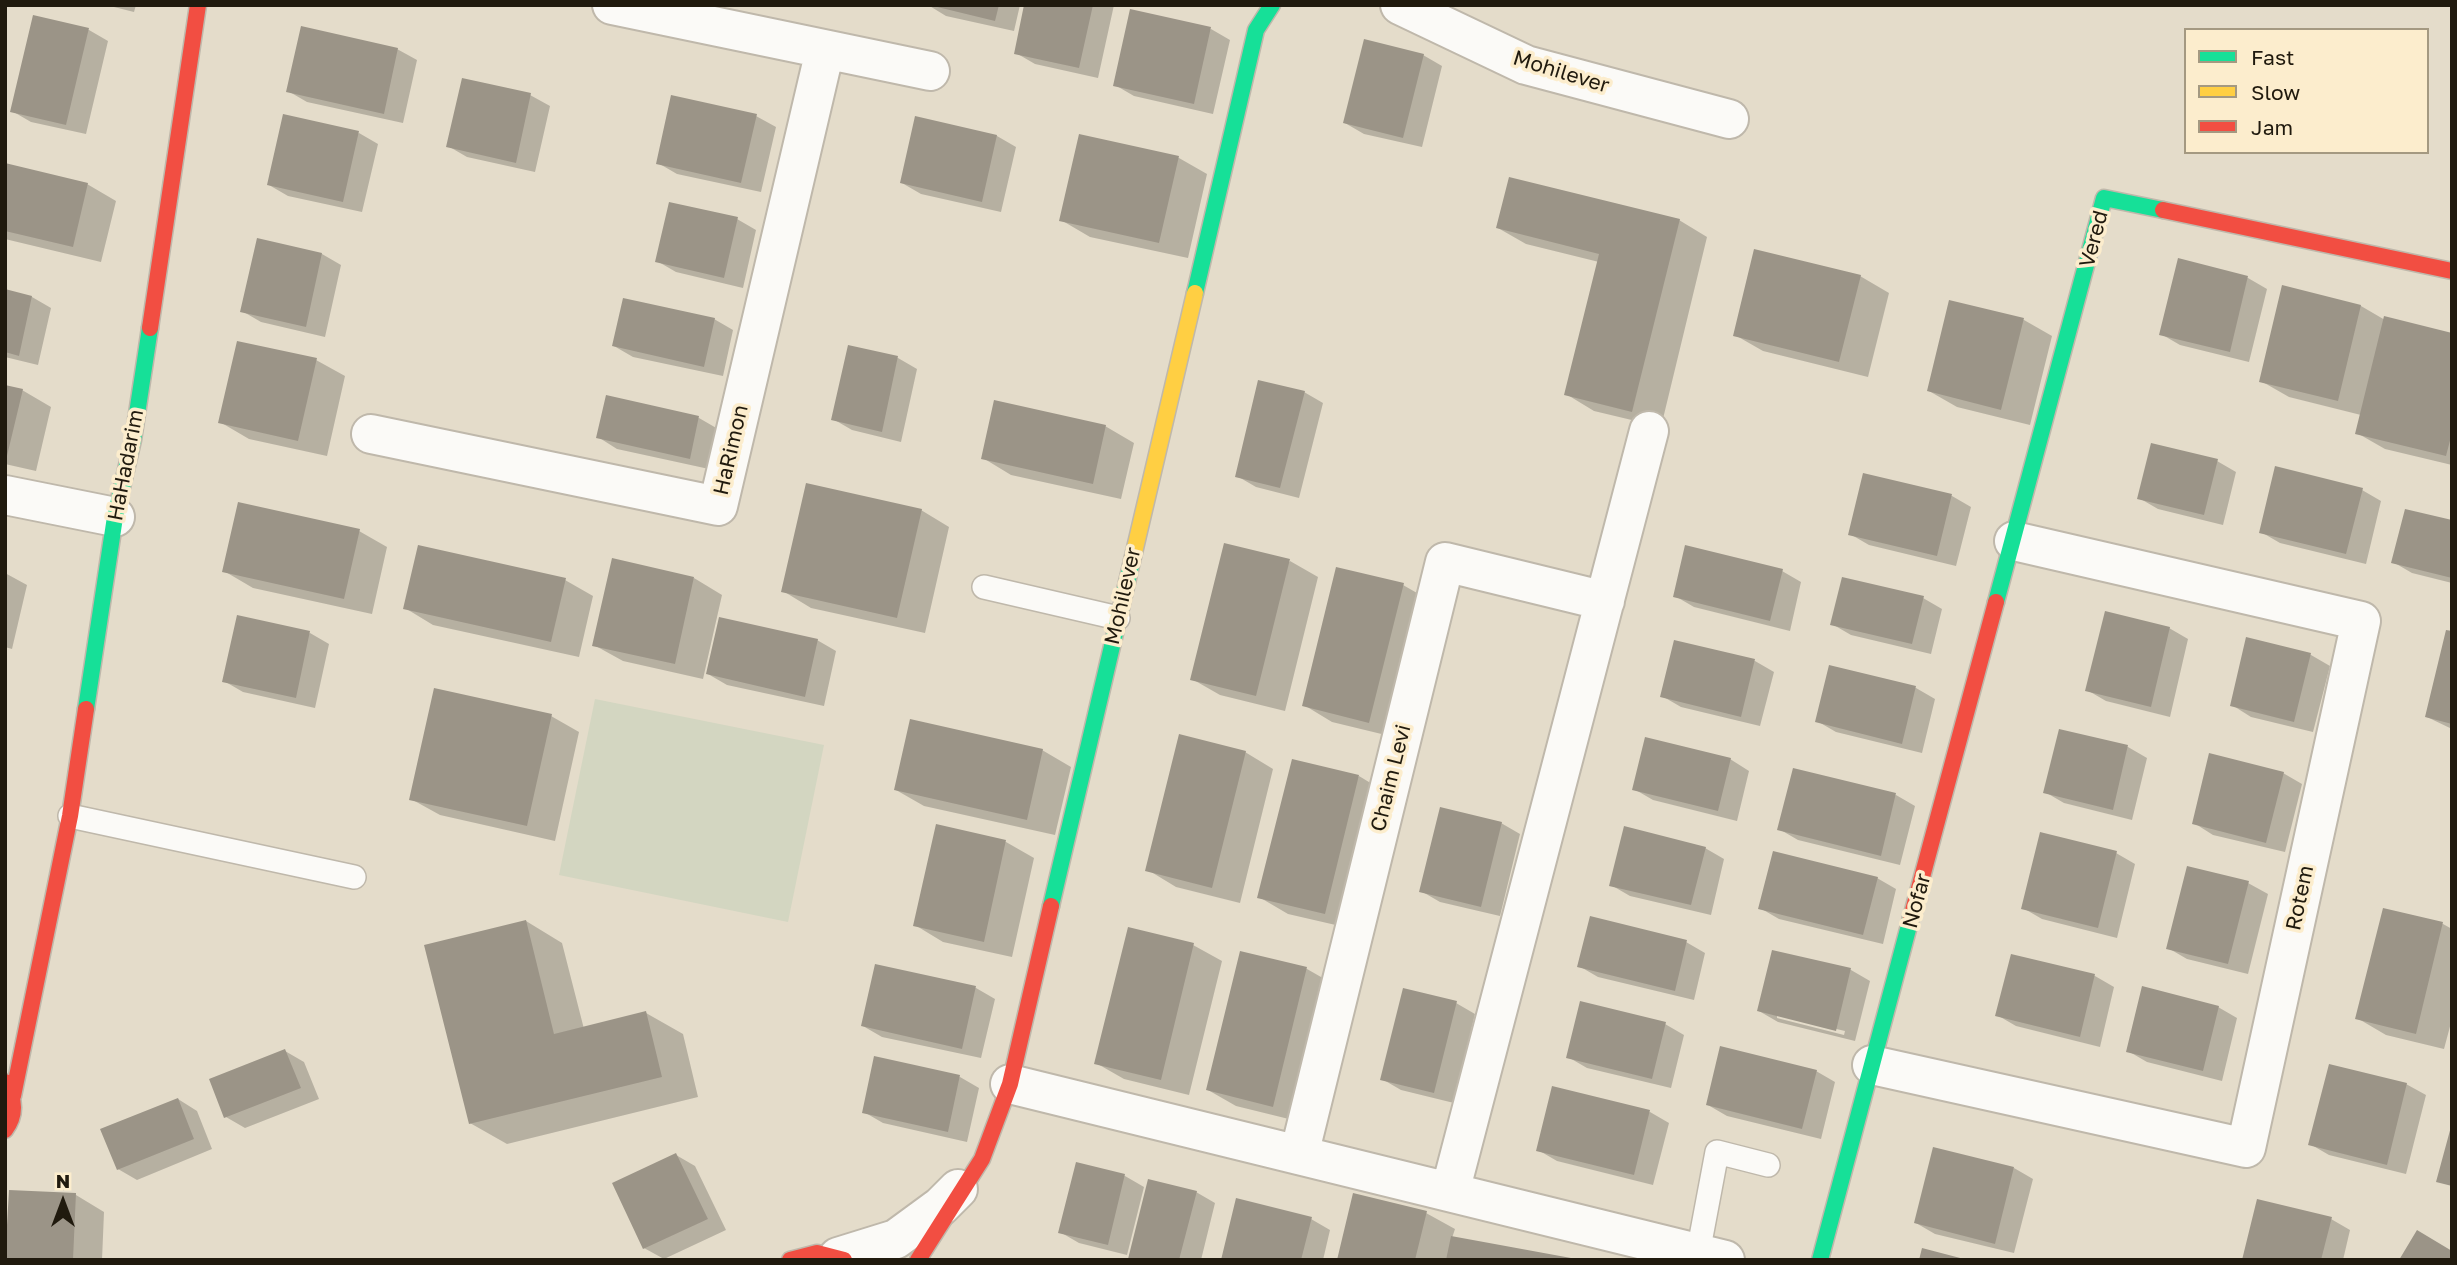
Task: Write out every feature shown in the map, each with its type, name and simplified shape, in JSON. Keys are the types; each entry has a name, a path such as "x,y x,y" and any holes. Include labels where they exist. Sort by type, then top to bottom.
{"street":[{"name":"HaHadarim","path":"5,1130 14,1110 9,1089 70,816 115,517 133,440 198,5"},
{"path":"612,5 930,71"},
{"name":"Mohilever","path":"918,1260 982,1159 1010,1084 1256,30 1272,5"},
{"name":"Mohilever","path":"1400,5 1526,65 1729,119"},
{"name":"HaRimon","path":"371,435 718,506 825,50"},
{"name":"Vered","path":"2014,541 2104,198 2452,271"},
{"path":"1450,1192 1649,431"},
{"path":"5,495 115,517"},
{"name":"Rotem","path":"1872,1065 2246,1148 2361,621 2014,541"},
{"name":"Nofar","path":"1820,1260 2014,541"},
{"name":"Chaim Levi","path":"1298,1155 1445,562 1605,601"},
{"name":"HaHadarim","path":"26,957 47,923"},
{"path":"1010,1084 1716,1258"},
{"name":"Mohilever","path":"841,1258 896,1239 941,1206 965,1183"},
{"path":"790,1260 817,1253 841,1258"}],"lane":[{"path":"984,587 1118,618"},
{"path":"70,816 354,877"},
{"path":"1716,1258 1717,1152 1768,1165"}],"green space":[{"path":"595,699 824,745 788,922 559,875"}],"building":[{"path":"929,5 999,5 995,21"},
{"path":"1024,5 1093,5 1079,68 1014,54"},
{"path":"1130,9 1211,27 1194,104 1113,86"},
{"path":"33,15 89,28 66,125 10,112"},
{"path":"301,26 398,48 384,114 286,92"},
{"path":"1364,39 1424,54 1403,138 1343,123"},
{"path":"462,78 531,93 516,163 446,147"},
{"path":"671,95 757,114 741,183 656,164"},
{"path":"283,114 359,131 343,202 267,185"},
{"path":"915,116 997,135 982,202 900,183"},
{"path":"1079,134 1179,156 1159,243 1059,221"},
{"path":"5,163 88,183 73,247 5,231"},
{"path":"1509,177 1680,219 1632,412 1564,395 1599,254 1496,228"},
{"path":"669,202 738,217 724,278 655,262"},
{"path":"257,238 322,253 306,327 240,312"},
{"path":"1754,249 1861,275 1839,362 1733,336"},
{"path":"2178,258 2248,276 2230,352 2159,335"},
{"path":"2282,285 2361,305 2338,401 2259,382"},
{"path":"5,289 32,296 19,356 5,352"},
{"path":"623,298 715,318 704,367 612,346"},
{"path":"1949,300 2024,318 2001,410 1927,391"},
{"path":"2384,316 2452,333 2452,433 2446,456 2355,434"},
{"path":"237,341 317,358 298,441 218,423"},
{"path":"848,345 898,356 882,432 831,420"},
{"path":"1258,380 1305,391 1280,488 1235,477"},
{"path":"5,385 23,389 7,456 5,455"},
{"path":"606,395 699,416 690,459 596,438"},
{"path":"994,400 1106,425 1093,484 981,459"},
{"path":"2151,443 2218,459 2204,515 2137,499"},
{"path":"2275,466 2363,488 2346,554 2259,533"},
{"path":"1863,473 1952,494 1937,556 1848,535"},
{"path":"806,483 922,509 897,618 781,592"},
{"path":"238,502 360,529 344,599 222,572"},
{"path":"2405,509 2452,520 2452,578 2391,563"},
{"path":"1224,543 1290,559 1256,696 1190,680"},
{"path":"418,545 566,578 551,642 403,609"},
{"path":"1685,545 1783,569 1770,621 1673,597"},
{"path":"612,558 694,577 675,664 592,646"},
{"path":"1336,567 1404,583 1369,723 1302,706"},
{"path":"1842,577 1924,596 1912,644 1830,625"},
{"path":"2105,611 2170,627 2151,707 2085,691"},
{"path":"237,615 310,631 296,698 222,682"},
{"path":"719,617 818,639 805,697 706,674"},
{"path":"2446,630 2452,631 2452,724 2425,717"},
{"path":"2246,637 2311,653 2294,722 2230,706"},
{"path":"1674,640 1755,659 1741,717 1660,697"},
{"path":"1829,665 1916,686 1902,744 1815,722"},
{"path":"434,688 552,714 527,826 409,800"},
{"path":"910,719 1043,749 1027,820 894,790"},
{"path":"2059,729 2128,745 2113,810 2043,793"},
{"path":"1179,734 1246,751 1212,888 1145,871"},
{"path":"1645,737 1731,758 1718,811 1632,790"},
{"path":"2209,753 2284,772 2266,843 2192,824"},
{"path":"1292,759 1359,775 1325,914 1257,898"},
{"path":"1793,768 1896,793 1881,856 1777,830"},
{"path":"1440,807 1502,822 1481,907 1419,892"},
{"path":"936,824 1006,840 984,942 913,926"},
{"path":"1624,826 1706,847 1691,905 1609,886"},
{"path":"2040,832 2117,851 2098,928 2021,909"},
{"path":"1773,851 1878,877 1863,935 1758,909"},
{"path":"2187,866 2249,881 2228,964 2166,949"},
{"path":"2383,908 2443,922 2416,1034 2355,1019"},
{"path":"1590,916 1687,940 1675,991 1577,967"},
{"path":"526,920 554,1034 646,1011 662,1077 469,1124 424,945"},
{"path":"1128,927 1194,943 1161,1080 1094,1064"},
{"path":"1772,950 1851,968 1836,1031 1757,1011"},
{"path":"1240,951 1307,967 1273,1107 1206,1090"},
{"path":"2011,954 2095,974 2080,1037 1995,1016"},
{"path":"875,964 976,986 962,1049 861,1026"},
{"path":"2142,986 2219,1006 2203,1071 2126,1052"},
{"path":"1403,988 1457,1001 1434,1093 1380,1080"},
{"path":"1580,1001 1666,1022 1652,1079 1566,1058"},
{"path":"1720,1046 1817,1070 1802,1129 1706,1105"},
{"path":"285,1049 301,1088 224,1118 209,1079"},
{"path":"874,1056 960,1075 948,1132 862,1113"},
{"path":"2329,1064 2407,1083 2387,1165 2308,1145"},
{"path":"1552,1086 1650,1110 1634,1175 1536,1151"},
{"path":"178,1098 194,1139 117,1170 100,1129"},
{"path":"2452,1123 2452,1186 2436,1182"},
{"path":"1933,1147 2014,1167 1995,1244 1914,1223"},
{"path":"676,1153 708,1219 643,1249 612,1183"},
{"path":"1076,1162 1125,1174 1108,1245 1058,1233"},
{"path":"1148,1179 1197,1191 1179,1260 1128,1259"},
{"path":"9,1190 76,1193 73,1260 5,1260"},
{"path":"1353,1193 1427,1211 1415,1260 1337,1260"},
{"path":"1236,1198 1312,1217 1301,1260 1221,1260"},
{"path":"2257,1199 2332,1217 2321,1260 2242,1260"},
{"path":"2417,1230 2452,1251 2452,1260 2399,1260"},
{"path":"1451,1236 1571,1258 1571,1260 1446,1260"},
{"path":"1922,1248 1964,1259 1964,1260 1919,1260"}],"traffic: fast":[{"path":"1195,293 1256,30 1272,5"},
{"path":"1996,602 2104,198 2163,210"},
{"path":"86,709 115,517 133,440 150,328"},
{"path":"1051,906 1132,561"},
{"path":"1820,1260 1911,918"}],"traffic: slow":[{"path":"1132,561 1195,293"}],"traffic: jam":[{"path":"150,328 198,5"},
{"path":"2163,210 2452,271"},
{"path":"1911,918 1996,602"},
{"path":"13,1096 70,816 86,709"},
{"path":"918,1260 982,1159 1010,1084 1051,906"},
{"path":"5,1082 13,1106 5,1130"},
{"path":"790,1260 817,1253 844,1260"}]}
